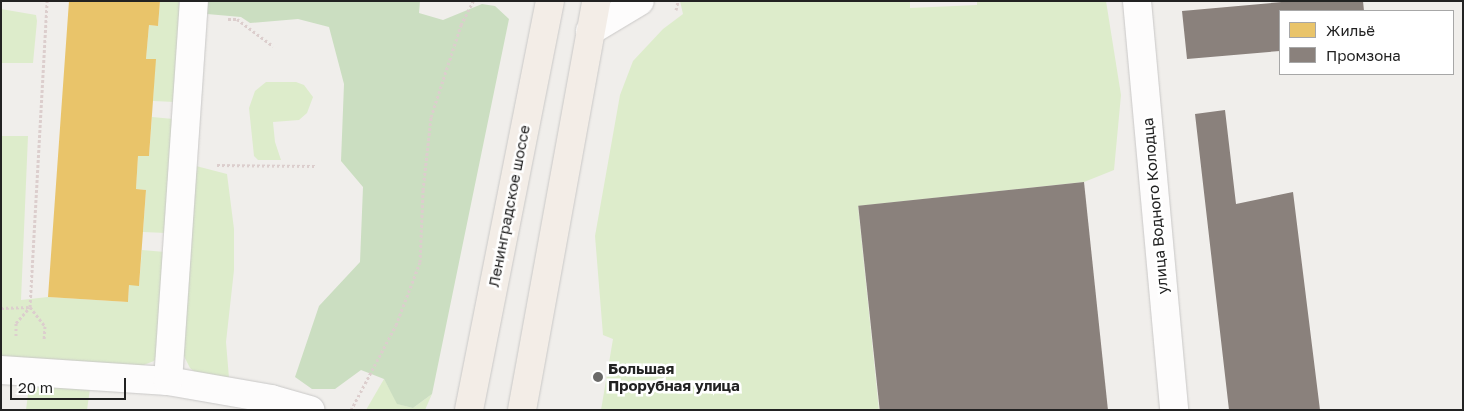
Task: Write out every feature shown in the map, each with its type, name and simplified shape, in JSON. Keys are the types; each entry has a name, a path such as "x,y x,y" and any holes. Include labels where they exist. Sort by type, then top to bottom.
{"main road":[{"name":"Ленинградское шоссе","path":"469,410 550,1"},
{"path":"522,410 596,1"}],"street":[{"path":"168,381 194,1"},
{"path":"590,31 640,1"},
{"name":"улица Водного Колодца","path":"1136,1 1174,410"},
{"path":"1,370 168,381 270,399 310,410"}],"path":[{"path":"16,323 30,308 47,1"},
{"path":"351,410 396,325 420,262 423,190 431,117 461,25 473,1"},
{"path":"676,10 678,1"},
{"path":"237,20 273,46"},
{"path":"229,166 316,166"},
{"path":"1,308 30,308"},
{"path":"30,308 45,326"}],"green space":[{"path":"160,1 181,1 175,102 153,101 155,59 146,59 149,25 158,26"},
{"path":"208,1 420,1 419,13 443,20 482,4 495,6 509,19 432,394 413,408 397,404 384,379 361,370 335,389 312,389 295,377 319,306 360,262 363,187 341,161 344,84 329,27 298,19 250,23 241,17 207,14"},
{"path":"680,1 910,1 910,8 977,5 977,1 1106,1 1121,95 1114,170 1084,182 858,206 879,410 601,410 613,339 603,335 595,236 620,95 633,61 663,29 683,14"},
{"path":"1,9 36,15 33,63 1,63"},
{"path":"266,82 296,82 304,85 313,97 307,113 299,120 273,122 275,142 281,160 258,160 254,156 249,108 255,91"},
{"path":"152,117 173,119 166,233 143,232 146,190 136,189 138,156 149,156"},
{"path":"1,136 28,136 21,300 48,297 128,302 129,285 139,285 142,250 165,252 159,352 154,361 141,366 1,357"},
{"path":"196,166 227,174 234,229 234,270 226,342 229,378 200,376 190,368 183,354"},
{"path":"384,379 398,404 413,408 432,394 425,410 366,410"},
{"path":"41,387 90,389 87,410 26,410 28,394 34,389"}],"building: Жильё":[{"path":"69,1 160,1 158,26 149,25 146,59 156,59 149,156 138,156 136,189 146,190 139,286 129,285 128,302 48,297"}],"building: Промзона":[{"path":"1293,1 1363,1 1364,10 1279,10 1279,51 1187,59 1182,11"},
{"path":"1225,110 1236,204 1293,192 1320,410 1229,410 1195,114"},
{"path":"1084,182 1108,410 880,410 858,206"}],"place":[{"name":"Большая Прорубная улица","path":"598,377"}]}
